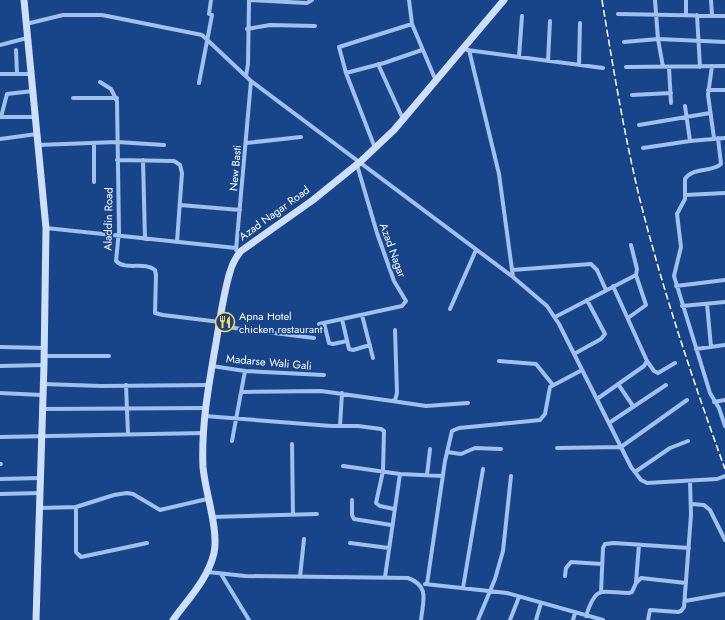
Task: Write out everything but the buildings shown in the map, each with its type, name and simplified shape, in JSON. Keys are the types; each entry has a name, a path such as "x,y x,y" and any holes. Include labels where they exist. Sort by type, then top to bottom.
{"street":[{"path":"24,0 46,228 44,365 36,620"},
{"path":"199,83 211,0"},
{"path":"246,76 248,64 247,29 249,0 307,3 312,0"},
{"path":"409,0 412,24 436,81"},
{"name":"Azad Nagar Road","path":"173,620 208,572 214,551 215,541 203,464 205,416 219,324 230,271 237,256 249,245 313,200 375,148 466,50 504,0"},
{"path":"655,0 658,39 664,67"},
{"path":"686,0 686,14"},
{"path":"711,0 712,16"},
{"path":"618,14 686,14 725,16"},
{"path":"26,24 63,15 111,16 163,28 196,33 206,38 251,81 358,163 513,277 539,299 555,317 634,472 641,480 647,483 690,481 718,479 725,476"},
{"path":"697,15 700,67"},
{"path":"520,57 522,16"},
{"path":"548,61 550,21"},
{"path":"579,65 580,23"},
{"path":"375,148 346,73 339,49 341,45 412,24"},
{"path":"247,29 270,25 315,26"},
{"path":"0,45 27,38"},
{"path":"624,42 658,39 725,42"},
{"path":"16,50 17,74"},
{"path":"346,73 422,50"},
{"path":"513,277 499,174 466,50 604,68"},
{"path":"378,64 403,119"},
{"path":"712,66 708,90 710,113 721,164 716,168 686,176 684,203 677,214 681,247 674,273 676,286 696,349 714,402 721,412 725,426"},
{"path":"626,67 725,66"},
{"path":"669,67 671,103"},
{"path":"0,74 31,74"},
{"name":"New Basti","path":"237,256 236,248 251,81"},
{"path":"100,82 111,89 117,98"},
{"path":"708,90 725,90"},
{"path":"32,91 8,93 0,117 35,117"},
{"path":"632,95 671,93"},
{"path":"73,98 117,98"},
{"name":"Aladdin Road","path":"117,98 118,236 116,257 119,264 148,266 155,270 155,313 163,316 219,324"},
{"path":"685,106 690,141"},
{"path":"639,125 710,113"},
{"path":"0,139 37,134"},
{"path":"246,143 301,137"},
{"path":"643,148 690,141 725,138"},
{"path":"38,145 117,142 164,144"},
{"path":"94,143 94,182"},
{"path":"117,160 174,161 180,165 182,173 177,242"},
{"path":"143,160 145,239"},
{"name":"Azad Nagar","path":"319,324 402,306 406,302 391,274 377,233 358,163"},
{"path":"685,195 725,193"},
{"path":"180,205 240,210"},
{"path":"46,228 236,248"},
{"path":"628,318 646,305 636,275 637,269 631,245"},
{"path":"450,309 476,250"},
{"path":"512,270 590,264 597,270 606,290"},
{"path":"555,317 612,286 636,275"},
{"path":"676,286 725,280"},
{"path":"612,286 647,362 654,371 658,373 675,363"},
{"path":"574,354 601,339 605,334 587,300"},
{"path":"682,306 725,302"},
{"path":"707,304 711,347"},
{"path":"362,315 373,358"},
{"path":"342,319 347,341 351,350 370,345"},
{"path":"324,323 329,343 333,344 347,341"},
{"path":"219,324 314,338"},
{"path":"392,401 395,400 397,393 395,330"},
{"path":"696,349 725,345"},
{"path":"0,347 44,352 109,356"},
{"path":"499,361 536,364 553,385"},
{"path":"597,400 644,366 647,362"},
{"path":"0,366 44,365"},
{"name":"Madarse Wali Gali","path":"212,366 245,371 324,375"},
{"path":"427,584 450,435 455,429 540,420 545,414 548,391 553,385 582,370"},
{"path":"232,441 235,421 238,418 245,371"},
{"path":"43,384 126,386 209,385"},
{"path":"618,384 633,406"},
{"path":"609,422 666,385"},
{"path":"126,386 128,434"},
{"path":"242,392 307,390 342,393 426,406 468,403"},
{"path":"0,393 42,395"},
{"path":"340,426 342,393"},
{"path":"557,448 621,447 687,400"},
{"path":"714,402 725,400"},
{"path":"42,409 128,410 206,408"},
{"path":"205,416 358,426 384,431 383,472 376,503 380,506 394,509"},
{"path":"0,437 204,433"},
{"path":"634,472 670,448 688,441"},
{"path":"292,444 293,515"},
{"path":"447,452 464,454 475,448 501,449"},
{"path":"427,475 430,449"},
{"path":"343,466 400,474 443,476"},
{"path":"463,588 483,469"},
{"path":"385,577 391,525 400,474"},
{"path":"478,620 495,579 503,551 511,476"},
{"path":"0,479 41,478"},
{"path":"648,620 650,610 678,612 681,611 685,601 692,504 690,481"},
{"path":"0,494 40,493"},
{"path":"40,508 76,507 114,495 127,493 133,494 154,508 160,510 208,499"},
{"path":"352,500 352,515 354,519 391,525"},
{"path":"692,504 704,505 710,510 725,540"},
{"path":"76,507 77,555 85,557 147,543"},
{"path":"211,517 317,514"},
{"path":"300,576 304,538"},
{"path":"350,543 389,548"},
{"path":"601,592 602,564 605,544 689,548"},
{"path":"586,616 592,598 601,592 629,593 634,589 636,583 639,545"},
{"path":"565,576 566,568 571,562 602,564"},
{"path":"208,572 245,576 408,578 420,584 507,593 603,620"},
{"path":"222,574 249,620"},
{"path":"636,583 641,578 686,582"},
{"path":"420,584 424,591 420,620"},
{"path":"685,601 725,594"},
{"path":"510,620 519,597"},
{"path":"536,620 541,603"},
{"path":"573,620 575,613"}],"railway":[{"path":"602,0 624,125 640,200 658,268 679,336 725,469"}],"place":[{"name":"Apna Hotel chicken restaurant","path":"225,322"}]}
